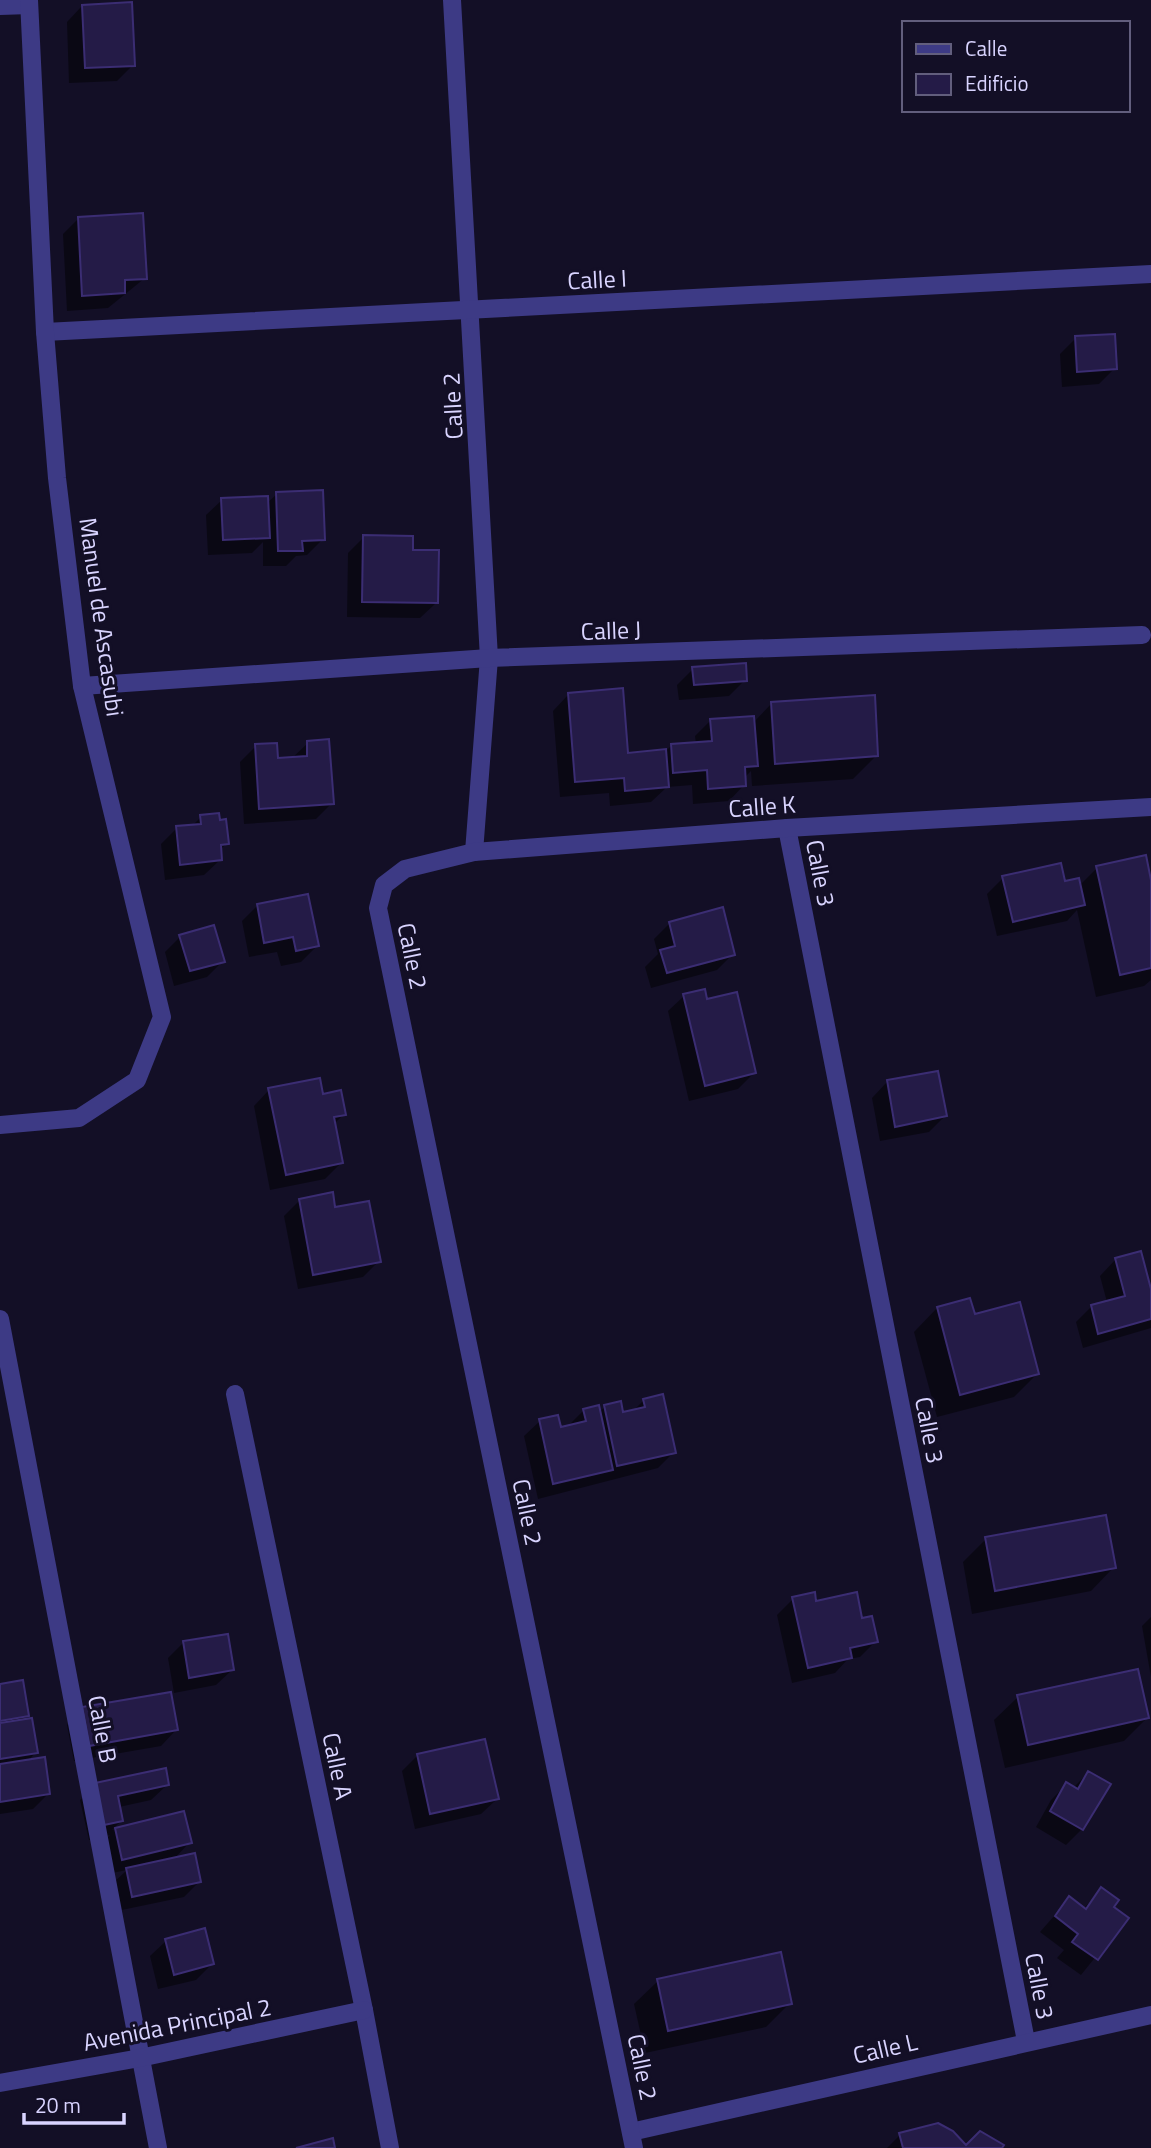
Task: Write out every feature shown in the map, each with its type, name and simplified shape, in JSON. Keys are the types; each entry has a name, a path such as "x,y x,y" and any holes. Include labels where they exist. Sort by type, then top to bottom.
{"street":[{"name":"Calle 2","path":"452,0 472,310 489,659 474,852"},
{"name":"Manuel de Ascasubi","path":"0,1125 79,1118 137,1080 162,1017 82,685 57,478 45,332 29,3"},
{"name":"Calle I","path":"45,332 1151,274"},
{"name":"Calle J","path":"82,685 489,659 1142,635"},
{"name":"Calle K","path":"384,886 405,869 474,852 787,828 1151,807"},
{"name":"Calle 3","path":"787,828 1026,2041"},
{"name":"Calle 2","path":"384,886 378,908 633,2140"},
{"name":"Calle B","path":"0,1319 158,2148"},
{"name":"Calle A","path":"235,1394 364,2010 390,2148"},
{"name":"Avenida Principal 2","path":"0,2083 140,2058 364,2010"},
{"name":"Calle L","path":"633,2140 1026,2041 1151,2015"}],"lane":[{"path":"0,7 29,3"}],"building":[{"path":"132,2 135,66 85,68 82,5"},
{"path":"143,213 147,279 125,280 125,293 82,296 78,217"},
{"path":"1115,334 1117,369 1077,372 1075,336"},
{"path":"323,490 325,540 302,541 303,551 278,551 276,492"},
{"path":"268,496 270,538 223,540 221,498"},
{"path":"363,535 413,536 413,550 439,550 438,603 362,602"},
{"path":"746,663 747,681 694,685 692,667"},
{"path":"623,688 628,753 666,749 669,787 625,791 624,778 575,782 568,693"},
{"path":"875,695 878,756 775,764 771,702"},
{"path":"754,716 758,766 745,767 746,786 708,789 707,770 673,773 671,744 712,741 710,719"},
{"path":"329,739 334,804 259,809 255,744 277,743 278,758 307,756 307,741"},
{"path":"219,813 220,820 226,819 229,844 221,845 222,860 180,865 176,826 201,824 200,815"},
{"path":"1146,855 1151,880 1151,968 1120,975 1096,866"},
{"path":"1061,863 1065,881 1079,878 1085,905 1013,922 1002,876"},
{"path":"308,894 319,946 296,951 293,937 264,943 257,904"},
{"path":"723,907 735,955 667,973 660,950 675,946 669,922"},
{"path":"214,925 225,962 190,971 179,935"},
{"path":"705,989 707,999 737,992 756,1073 705,1086 683,994"},
{"path":"938,1071 947,1116 895,1127 887,1080"},
{"path":"320,1078 323,1094 341,1090 346,1115 334,1117 343,1163 286,1175 268,1088"},
{"path":"333,1192 335,1207 369,1201 381,1262 313,1275 299,1199"},
{"path":"1141,1251 1151,1289 1151,1319 1098,1334 1091,1305 1125,1296 1115,1258"},
{"path":"970,1298 975,1314 1020,1302 1039,1374 960,1395 937,1307"},
{"path":"663,1394 676,1453 617,1466 604,1405 621,1401 623,1412 645,1407 643,1399"},
{"path":"599,1405 613,1470 553,1484 539,1419 558,1415 561,1427 586,1421 583,1409"},
{"path":"1106,1515 1116,1568 995,1591 985,1537"},
{"path":"815,1592 816,1601 857,1592 862,1618 872,1616 878,1642 850,1648 852,1658 808,1668 792,1597"},
{"path":"228,1634 234,1670 189,1678 183,1641"},
{"path":"1138,1669 1149,1718 1028,1745 1017,1695"},
{"path":"23,1680 29,1716 0,1721 0,1684"},
{"path":"171,1692 178,1730 89,1746 82,1707"},
{"path":"32,1718 38,1753 0,1759 0,1723"},
{"path":"485,1739 499,1799 430,1814 417,1754"},
{"path":"45,1757 50,1794 0,1802 0,1764"},
{"path":"166,1768 169,1785 118,1796 123,1821 104,1825 95,1783"},
{"path":"1088,1771 1111,1784 1083,1830 1050,1811 1066,1782 1078,1789"},
{"path":"184,1811 192,1843 122,1860 115,1828"},
{"path":"195,1853 201,1882 132,1897 126,1868"},
{"path":"1101,1887 1119,1900 1114,1907 1129,1918 1098,1960 1072,1942 1078,1934 1055,1916 1069,1896 1086,1909"},
{"path":"205,1928 214,1964 174,1975 165,1939"},
{"path":"781,1952 792,2004 668,2031 657,1979"},
{"path":"938,2123 953,2131 966,2145 980,2131 1004,2145 1002,2148 903,2148 899,2133"},
{"path":"333,2138 335,2148 296,2148"}]}
